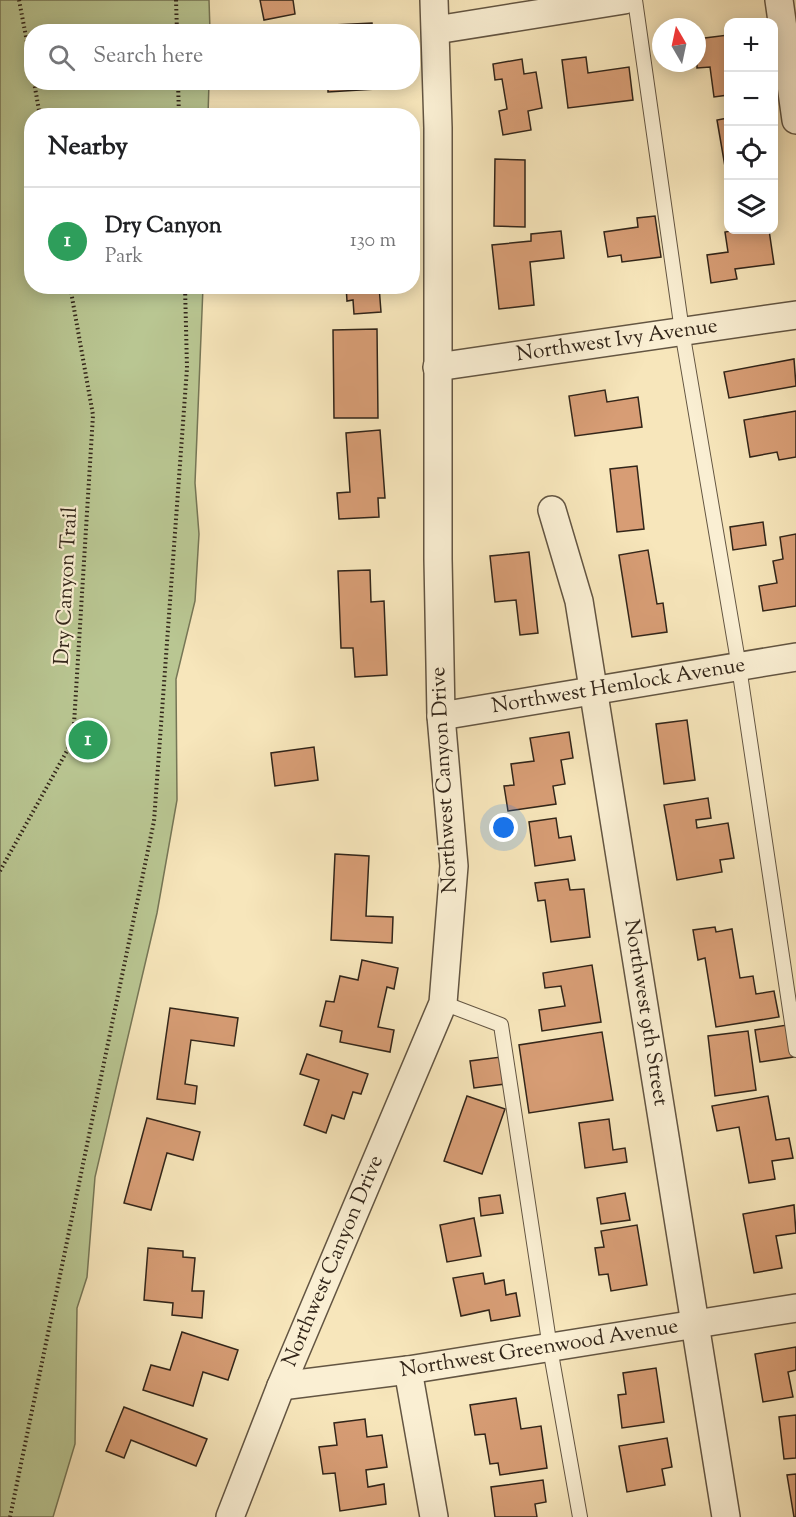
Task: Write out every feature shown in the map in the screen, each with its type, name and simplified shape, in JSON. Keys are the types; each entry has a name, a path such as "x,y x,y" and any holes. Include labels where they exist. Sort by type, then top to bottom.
{"street":[{"name":"Northwest Canyon Drive","path":"230,1517 281,1386 443,1003 454,866 441,716 434,0"},
{"path":"436,30 624,0"},
{"path":"779,0 796,120"},
{"name":"Northwest Ivy Avenue","path":"437,367 796,315"},
{"name":"Northwest 9th Street","path":"552,510 579,601 591,691 726,1517"},
{"name":"Northwest Hemlock Avenue","path":"441,716 796,657"},
{"name":"Northwest Greenwood Avenue","path":"281,1386 408,1370 796,1308"},
{"path":"408,1370 434,1517"}],"lane":[{"path":"635,0 682,331 739,667 796,1050"},
{"path":"443,1003 501,1025 550,1348 580,1517"}],"path":[{"path":"20,0 24,24"},
{"path":"176,0 177,24"},
{"path":"35,90 39,108"},
{"path":"178,90 179,108"},
{"name":"Dry Canyon Trail","path":"0,871 73,740 93,415 71,294"},
{"path":"10,1517 154,821 187,368 184,294"}],"green space":[{"path":"0,0 209,0 210,24 24,24 24,90 209,90 208,108 24,108 24,294 203,294 195,483 199,534 195,601 176,679 177,800 157,913 95,1177 87,1277 77,1308 75,1444 53,1517 0,1517"}],"building":[{"path":"260,0 293,0 295,14 264,20"},
{"path":"724,36 724,96 714,97 710,67 706,67 706,38"},
{"path":"586,57 588,73 629,67 633,100 568,108 562,60"},
{"path":"522,59 524,74 536,72 542,108 528,111 531,130 503,135 499,111 507,109 502,79 495,80 493,64"},
{"path":"328,90 360,90 328,92"},
{"path":"724,119 724,161 717,120"},
{"path":"495,159 525,160 525,227 494,226"},
{"path":"655,216 661,257 622,262 621,255 608,257 604,232 638,227 637,218"},
{"path":"561,231 564,258 530,262 534,305 499,309 492,245 531,241 531,234"},
{"path":"725,234 770,234 774,264 735,269 737,279 711,283 707,255 728,252"},
{"path":"347,294 380,294 381,312 354,314 353,300 347,301"},
{"path":"377,329 378,418 334,418 333,330"},
{"path":"794,359 796,386 729,398 724,372"},
{"path":"605,390 607,402 638,397 642,427 575,436 569,396"},
{"path":"796,411 796,457 779,460 777,452 750,457 744,420"},
{"path":"380,430 385,498 378,498 379,517 339,519 337,493 350,492 346,433"},
{"path":"637,466 644,529 617,532 610,469"},
{"path":"763,522 766,545 733,550 730,527"},
{"path":"796,534 796,606 763,611 759,586 777,583 773,561 783,559 780,537"},
{"path":"648,550 657,604 663,603 667,632 632,637 619,555"},
{"path":"529,552 538,633 520,635 516,600 495,602 490,556"},
{"path":"370,570 371,602 384,601 387,675 355,677 353,648 341,648 338,571"},
{"path":"687,720 695,780 664,784 656,724"},
{"path":"569,732 573,758 561,760 565,784 553,786 556,804 508,811 504,786 514,785 511,764 534,761 530,738"},
{"path":"314,747 318,780 275,786 271,753"},
{"path":"708,798 711,818 696,820 697,828 728,823 734,858 720,860 722,872 677,880 664,805"},
{"path":"556,818 559,838 571,836 575,860 535,866 529,822"},
{"path":"335,854 369,856 366,916 393,917 392,943 331,940"},
{"path":"568,879 570,890 584,889 590,937 551,942 545,900 538,901 535,883"},
{"path":"715,927 716,932 732,929 740,978 753,976 756,994 774,991 779,1017 716,1027 705,958 698,960 693,930"},
{"path":"362,960 398,968 394,989 387,987 378,1027 394,1030 390,1052 340,1042 342,1031 320,1026 326,1001 334,1002 340,976 358,980"},
{"path":"592,965 601,1022 542,1031 539,1010 565,1006 561,986 545,988 543,973"},
{"path":"170,1008 238,1018 234,1046 191,1040 185,1084 197,1086 195,1104 157,1099"},
{"path":"787,1025 793,1057 760,1062 755,1030"},
{"path":"748,1031 756,1090 715,1096 708,1036"},
{"path":"602,1032 613,1100 529,1113 519,1045"},
{"path":"307,1054 368,1074 361,1094 353,1092 344,1119 332,1115 326,1133 304,1125 319,1080 300,1074"},
{"path":"501,1057 505,1084 474,1088 470,1061"},
{"path":"467,1096 505,1109 482,1174 444,1161"},
{"path":"768,1096 776,1140 789,1138 793,1158 772,1161 775,1179 749,1183 739,1127 717,1131 712,1106"},
{"path":"147,1118 200,1132 193,1160 167,1153 151,1210 124,1203"},
{"path":"609,1119 613,1150 625,1148 627,1162 585,1168 579,1123"},
{"path":"625,1193 630,1220 601,1224 597,1198"},
{"path":"500,1195 503,1213 481,1216 479,1198"},
{"path":"794,1205 796,1233 776,1236 782,1268 754,1273 743,1214"},
{"path":"474,1218 481,1256 447,1262 440,1225"},
{"path":"637,1225 647,1285 611,1291 608,1274 599,1275 595,1248 604,1247 601,1231"},
{"path":"148,1248 183,1251 183,1257 195,1258 192,1291 204,1291 202,1318 172,1315 173,1303 144,1300"},
{"path":"483,1273 485,1284 504,1280 506,1295 516,1293 520,1316 491,1321 489,1310 461,1316 453,1278"},
{"path":"182,1332 238,1350 228,1380 203,1372 193,1406 143,1390 151,1365 170,1370"},
{"path":"796,1347 796,1370 788,1372 793,1397 763,1402 755,1354"},
{"path":"656,1368 664,1422 622,1428 618,1395 626,1394 623,1373"},
{"path":"516,1398 521,1429 541,1426 547,1468 500,1475 498,1463 490,1464 485,1434 475,1435 470,1405"},
{"path":"124,1407 207,1439 196,1466 131,1440 124,1458 106,1451"},
{"path":"796,1415 796,1458 784,1459 779,1417"},
{"path":"365,1419 367,1437 382,1435 387,1467 366,1470 368,1487 384,1484 386,1504 340,1511 335,1473 323,1474 319,1447 337,1445 334,1423"},
{"path":"667,1438 672,1467 662,1469 665,1485 627,1492 619,1446"},
{"path":"796,1474 796,1517 794,1517 787,1475"},
{"path":"543,1480 546,1502 535,1504 537,1517 495,1517 491,1487"}],"place":[{"name":"Dry Canyon","path":"88,740"}]}
